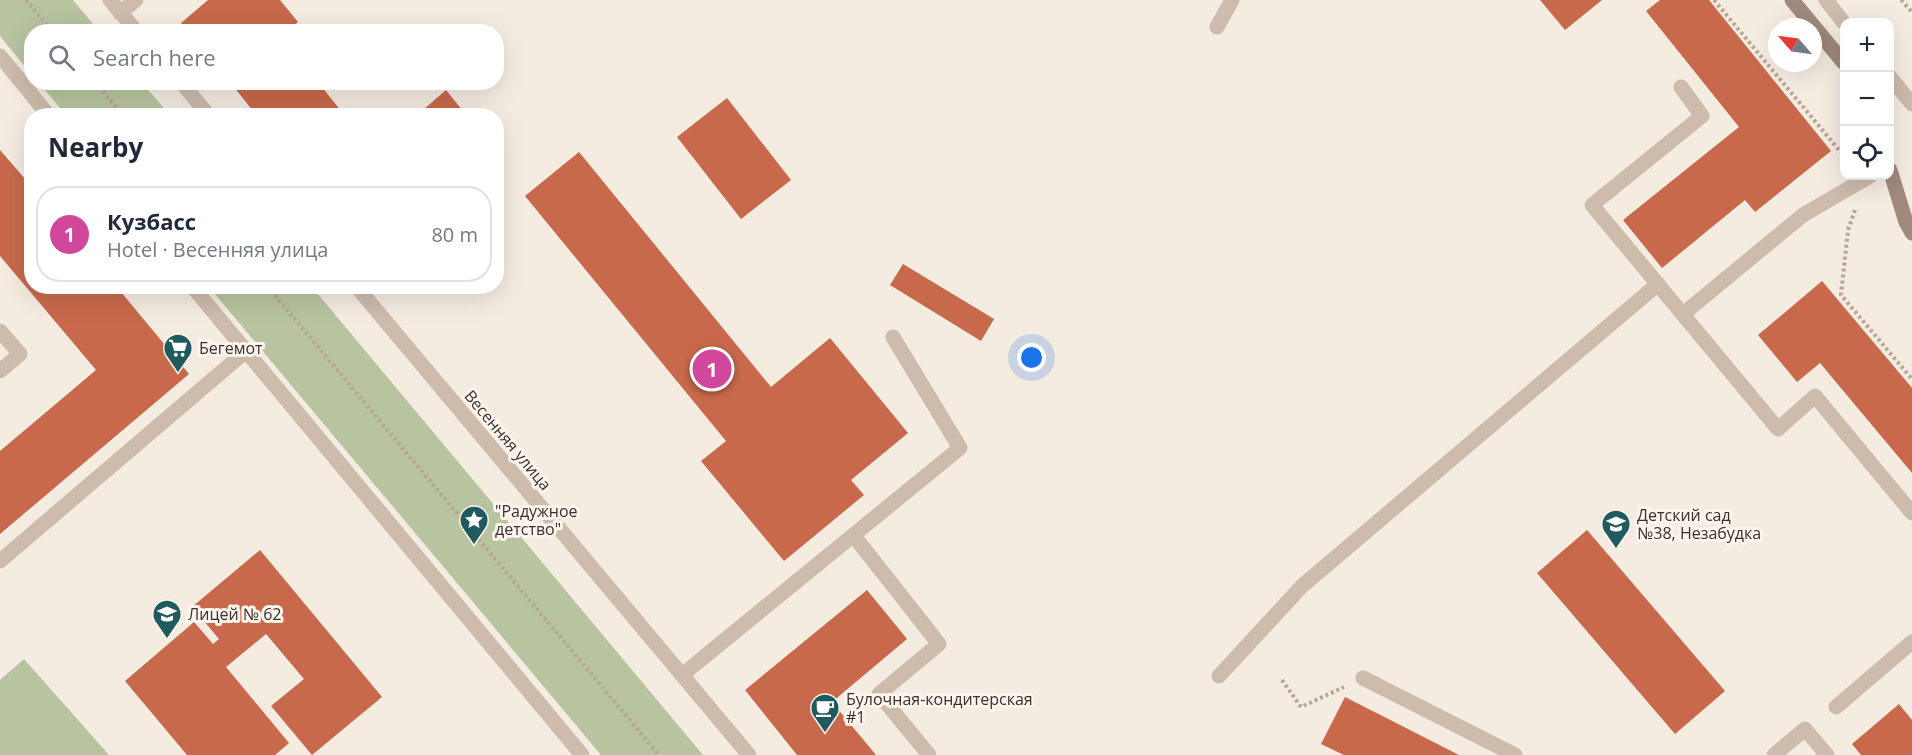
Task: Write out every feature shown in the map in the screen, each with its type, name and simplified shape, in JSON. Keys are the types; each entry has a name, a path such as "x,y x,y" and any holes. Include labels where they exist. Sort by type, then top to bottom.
{"street":[{"path":"110,0 129,24"},
{"path":"120,13 136,0"},
{"path":"1217,27 1232,0"},
{"path":"1792,0 1840,57"},
{"path":"1826,0 1841,18"},
{"path":"0,56 24,85"},
{"path":"1894,82 1912,104"},
{"path":"1681,87 1702,116 1592,205 1778,429 1815,396 1912,513"},
{"path":"28,90 42,108"},
{"path":"188,90 202,108"},
{"path":"1683,314 1803,215 1862,180"},
{"path":"1893,180 1906,222 1912,233"},
{"path":"1219,676 1302,586 1658,284"},
{"path":"199,294 582,755"},
{"name":"Весенняя улица","path":"363,294 748,755"},
{"path":"0,331 20,354 0,371"},
{"path":"682,675 960,448 893,338"},
{"path":"0,561 246,351"},
{"path":"854,536 939,644 879,694 929,755"},
{"path":"1836,707 1912,642"},
{"path":"1363,678 1515,755"},
{"path":"1774,755 1805,729 1827,755"}],"path":[{"path":"26,0 46,24"},
{"path":"1714,0 1840,150"},
{"path":"1901,0 1912,12"},
{"path":"102,90 116,108"},
{"path":"1866,180 1848,230 1841,295 1912,379"},
{"path":"274,294 659,755"},
{"path":"1282,680 1301,707 1363,678"}],"green space":[{"path":"0,0 73,0 93,24 24,24 24,65 0,36"},
{"path":"45,90 148,90 164,108 60,108"},
{"path":"215,294 318,294 703,755 601,755"},
{"path":"24,659 109,755 0,755 0,680"}],"building":[{"path":"208,0 280,0 298,22 296,24 181,23"},
{"path":"1540,0 1602,0 1565,30"},
{"path":"1660,0 1709,0 1831,151 1755,212 1745,200 1662,268 1623,220 1739,127 1646,11"},
{"path":"236,90 324,90 339,108 251,108"},
{"path":"446,90 461,108 425,108"},
{"path":"727,98 791,180 741,219 677,137"},
{"path":"0,150 24,178 24,284 0,256"},
{"path":"579,152 771,387 830,338 908,433 851,480 864,495 784,561 701,461 726,441 525,196"},
{"path":"903,264 994,319 981,341 890,285"},
{"path":"1822,281 1912,388 1912,473 1820,363 1797,382 1758,335"},
{"path":"32,294 123,294 189,374 0,534 0,451 96,370"},
{"path":"1587,530 1725,691 1675,734 1537,573"},
{"path":"260,550 382,697 312,755 271,706 304,679 266,634 226,667 289,743 275,755 187,755 125,681 194,622 213,644 219,639 192,607"},
{"path":"867,590 907,639 832,702 876,755 797,755 745,690"},
{"path":"1345,697 1459,755 1344,755 1321,744"},
{"path":"1899,704 1912,720 1912,755 1861,755 1852,744"}],"place":[{"name":"Кузбасс","path":"712,369"},
{"name":"Бегемот","path":"178,374"},
{"name":"\"Радужное детство\"","path":"474,546"},
{"name":"Детский сад №38, Незабудка","path":"1616,550"},
{"name":"Лицей № 62","path":"167,640"},
{"name":"Булочная-кондитерская #1","path":"825,734"}]}
